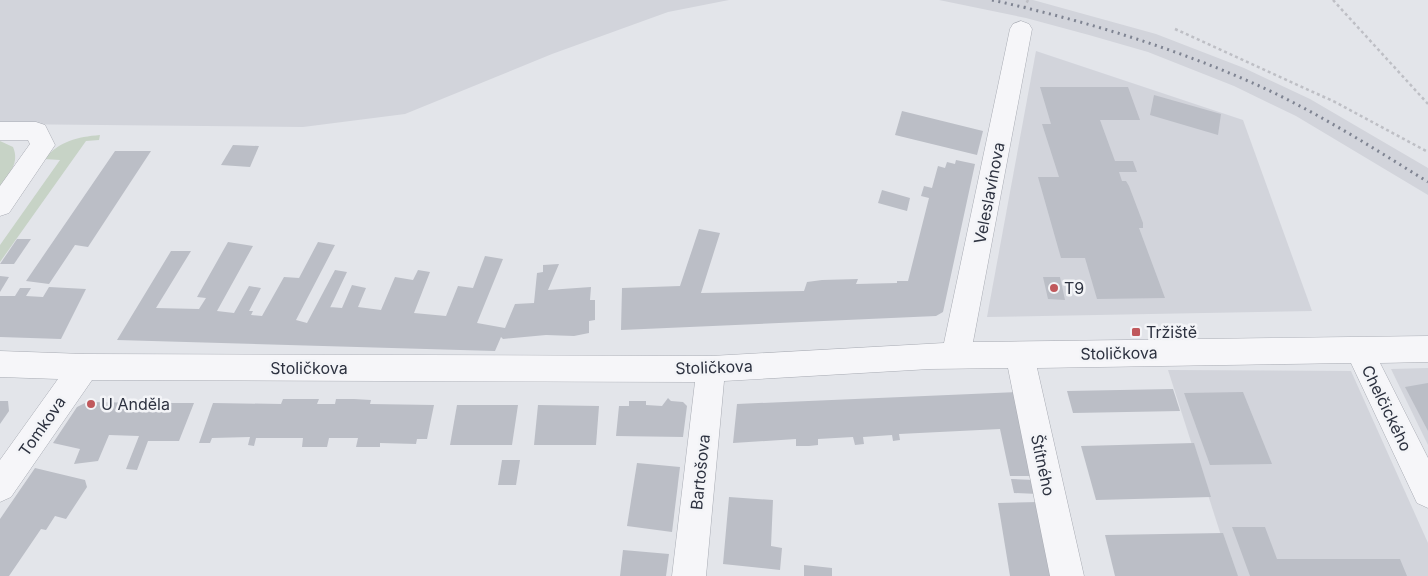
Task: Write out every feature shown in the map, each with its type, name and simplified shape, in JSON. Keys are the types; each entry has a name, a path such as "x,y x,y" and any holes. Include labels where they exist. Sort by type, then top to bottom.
{"street":[{"name":"Veleslavínova","path":"956,356 1024,18"},
{"path":"0,131 36,131 42,145 0,206"},
{"name":"Stoličkova","path":"0,364 84,367 711,369 1020,354 1428,349"},
{"name":"Chelčického","path":"1360,351 1428,492"},
{"name":"Štítného","path":"1020,354 1067,576"},
{"name":"Tomkova","path":"0,486 84,367"},
{"name":"Bartošova","path":"689,576 711,369"}],"path":[{"path":"1024,18 1028,0"},
{"path":"1333,0 1428,104"},
{"path":"1175,29 1371,119 1428,152"}],"shaded area":[{"path":"0,0 729,0 668,12 552,54 405,114 303,127 0,124"},
{"path":"939,0 1033,0 1156,34 1244,68 1310,99 1428,168 1428,195 1296,116 1234,86 1148,52 1026,18"},
{"path":"1036,51 1243,120 1312,311 987,317"},
{"path":"1428,368 1428,445 1391,369"},
{"path":"1168,370 1351,371 1428,543 1428,576 1234,576"}],"green space":[{"path":"100,135 99,140 86,141 0,262 0,245 60,160 44,159 56,148 69,141"},
{"path":"0,141 13,147 15,158 12,168 0,186"}],"building":[{"path":"1040,87 1128,87 1140,120 1100,120 1115,161 1133,161 1137,172 1119,172 1122,181 1126,181 1129,186 1143,223 1143,228 1139,228 1165,298 1097,299 1085,258 1061,258 1038,177 1059,177 1042,124 1051,124"},
{"path":"1154,95 1221,114 1218,135 1150,115"},
{"path":"902,111 983,131 977,155 895,135"},
{"path":"233,145 259,146 250,167 221,165"},
{"path":"115,151 151,151 88,247 75,245 49,284 26,281"},
{"path":"956,160 975,164 943,312 936,316 621,330 622,288 680,286 699,229 720,233 701,293 804,291 807,282 822,280 858,279 856,284 908,281 929,198 921,196 924,186 932,188 938,166 945,168 947,162 955,164"},
{"path":"882,190 910,198 907,211 878,203"},
{"path":"17,239 31,239 14,264 0,264"},
{"path":"228,242 253,246 217,311 234,313 249,286 261,288 249,311 253,311 251,315 262,316 284,277 299,278 318,242 335,245 296,320 307,323 335,270 347,272 330,307 342,308 352,285 366,288 358,307 381,310 395,277 413,280 418,270 430,272 414,313 446,316 458,286 473,288 485,256 503,259 477,323 505,328 515,304 534,303 537,273 543,272 543,265 559,264 548,290 591,287 590,300 595,300 595,320 589,321 589,333 574,336 546,335 503,339 501,337 495,351 117,340 171,251 191,251 156,308 199,309 206,298 197,297"},
{"path":"0,276 9,277 0,292"},
{"name":"T9","path":"1043,277 1060,277 1065,300 1048,299"},
{"path":"49,287 86,289 61,339 0,337 0,296 15,296 20,288 31,288 26,296 43,297"},
{"path":"1428,383 1428,431 1405,387"},
{"path":"1173,389 1180,411 1073,413 1067,391"},
{"path":"1018,392 1034,476 1010,476 1000,429 899,434 900,440 893,441 892,435 863,437 864,444 855,445 853,437 818,439 818,445 809,446 796,446 796,439 733,443 737,404"},
{"path":"1243,392 1272,464 1210,465 1184,393"},
{"path":"668,398 671,401 683,402 687,406 683,437 616,436 619,406 629,406 629,401 646,401 646,405 662,406"},
{"path":"283,399 319,399 317,404 335,404 336,399 354,399 371,400 370,404 434,405 427,439 417,439 416,444 380,443 380,447 356,447 358,438 329,438 327,447 302,447 303,438 256,438 254,446 248,445 250,437 212,438 210,443 199,443 213,403 281,404"},
{"path":"0,401 8,401 9,411 0,424"},
{"path":"87,402 194,403 179,441 148,441 137,470 126,469 139,436 109,435 98,461 74,464 80,449 53,443 77,407"},
{"path":"457,405 518,405 512,445 450,445"},
{"path":"538,405 599,406 596,445 534,445"},
{"path":"1194,443 1211,497 1096,500 1081,446"},
{"path":"502,460 520,460 516,485 498,485"},
{"path":"637,463 680,467 672,532 627,526"},
{"path":"35,468 85,480 87,487 66,519 55,516 46,530 41,529 9,576 0,576 0,519"},
{"path":"1011,479 1035,480 1038,494 1014,493"},
{"path":"729,497 773,500 771,546 782,548 780,570 723,564"},
{"path":"1039,502 1053,576 1010,576 998,503"},
{"path":"1232,527 1265,527 1277,559 1400,559 1407,576 1250,576"},
{"path":"1223,533 1238,576 1115,576 1105,535"},
{"path":"623,550 669,554 666,576 620,576"},
{"path":"804,565 832,568 832,576 804,576"}],"railway":[{"path":"992,0 1132,37 1200,61 1266,89 1308,110 1428,182"}],"place":[{"name":"T9","path":"1054,288"},
{"name":"Tržiště","path":"1136,332"},
{"name":"U Anděla","path":"91,404"}]}
